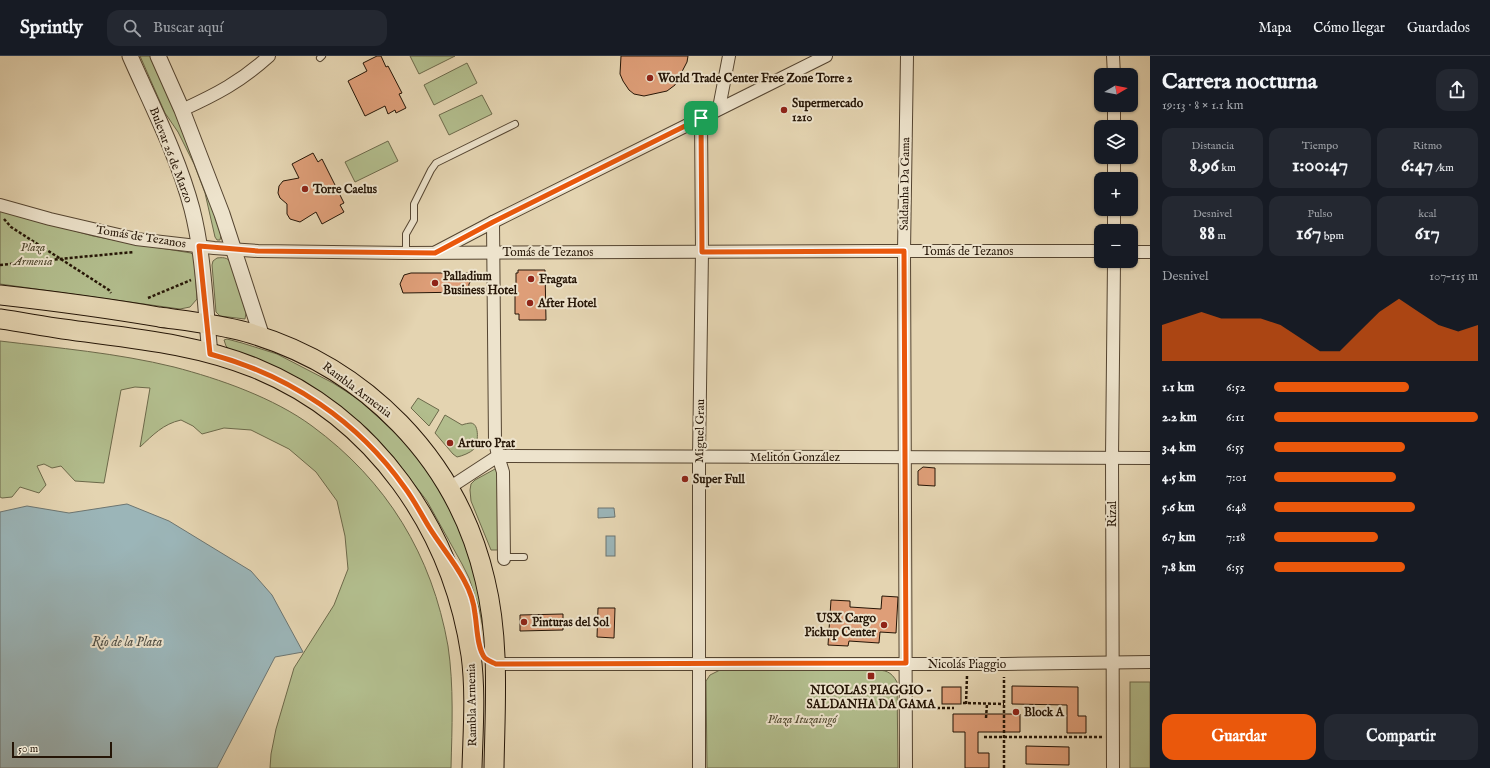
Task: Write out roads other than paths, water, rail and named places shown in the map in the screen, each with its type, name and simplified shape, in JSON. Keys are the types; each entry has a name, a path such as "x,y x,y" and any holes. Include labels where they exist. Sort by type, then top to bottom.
{"main road":[{"name":"Rambla Armenia","path":"0,294 207,324 262,337 318,361 372,398 409,432 449,488 470,532 485,580 491,611 496,664 494,768"},
{"name":"Rambla Armenia","path":"0,319 63,329 122,336 178,346 210,354 254,368 283,381 302,392 342,420 363,438 387,464 406,489 429,527 447,565 456,591 471,655 474,682 472,768"},
{"path":"429,527 464,579 475,612 481,649 484,657 496,664"}],"street":[{"name":"Bulevar 26 de Marzo","path":"130,56 184,182 192,209 199,246 210,354"},
{"path":"158,56 182,110 219,207 262,337"},
{"path":"182,110 233,85 269,56"},
{"path":"720,108 729,56"},
{"path":"435,253 493,222 826,56"},
{"name":"Saldanha Da Gama","path":"906,56 904,251 906,768"},
{"path":"1114,56 1114,68"},
{"name":"Miguel Grau","path":"699,768 699,457 702,252 701,118"},
{"name":"Tomás de Tezanos","path":"1,206 136,239 234,250 406,253 1094,251"},
{"path":"493,222 495,441 503,472 504,558"},
{"path":"1138,252 1150,252"},
{"name":"Rizal","path":"1113,768 1112,457 1114,268"},
{"path":"449,488 498,456"},
{"name":"Melitón González","path":"498,456 1150,458"},
{"name":"Nicolás Piaggio","path":"496,664 1004,664 1150,662"}],"lane":[{"path":"406,253 406,234 414,220 414,204 436,163 515,124"},
{"path":"504,558 524,557"}],"water":[{"name":"Río de la Plata","path":"127,504 169,521 251,571 272,595 303,652 275,657 217,768 0,768 0,512 27,506 69,513"},
{"path":"598,508 614,508 615,517 598,518"},
{"path":"606,536 615,536 615,556 606,556"}],"place":[{"name":"World Trade Center Free Zone Torre 2","path":"650,78"},
{"name":"Supermercado 1210","path":"784,110"},
{"name":"Torre Caelus","path":"305,189"},
{"name":"Fragata","path":"531,279"},
{"name":"Palladium Business Hotel","path":"435,283"},
{"name":"After Hotel","path":"530,303"},
{"name":"Arturo Prat","path":"450,443"},
{"name":"Super Full","path":"685,479"},
{"name":"Pinturas del Sol","path":"524,622"},
{"name":"USX Cargo Pickup Center","path":"884,625"},
{"name":"NICOLAS PIAGGIO - SALDANHA DA GAMA","path":"871,676"},
{"name":"Block A","path":"1016,712"}],"park label":[{"name":"Plaza Armenia","path":"33,254"},
{"name":"Plaza Ituzaingó","path":"802,719"}]}
